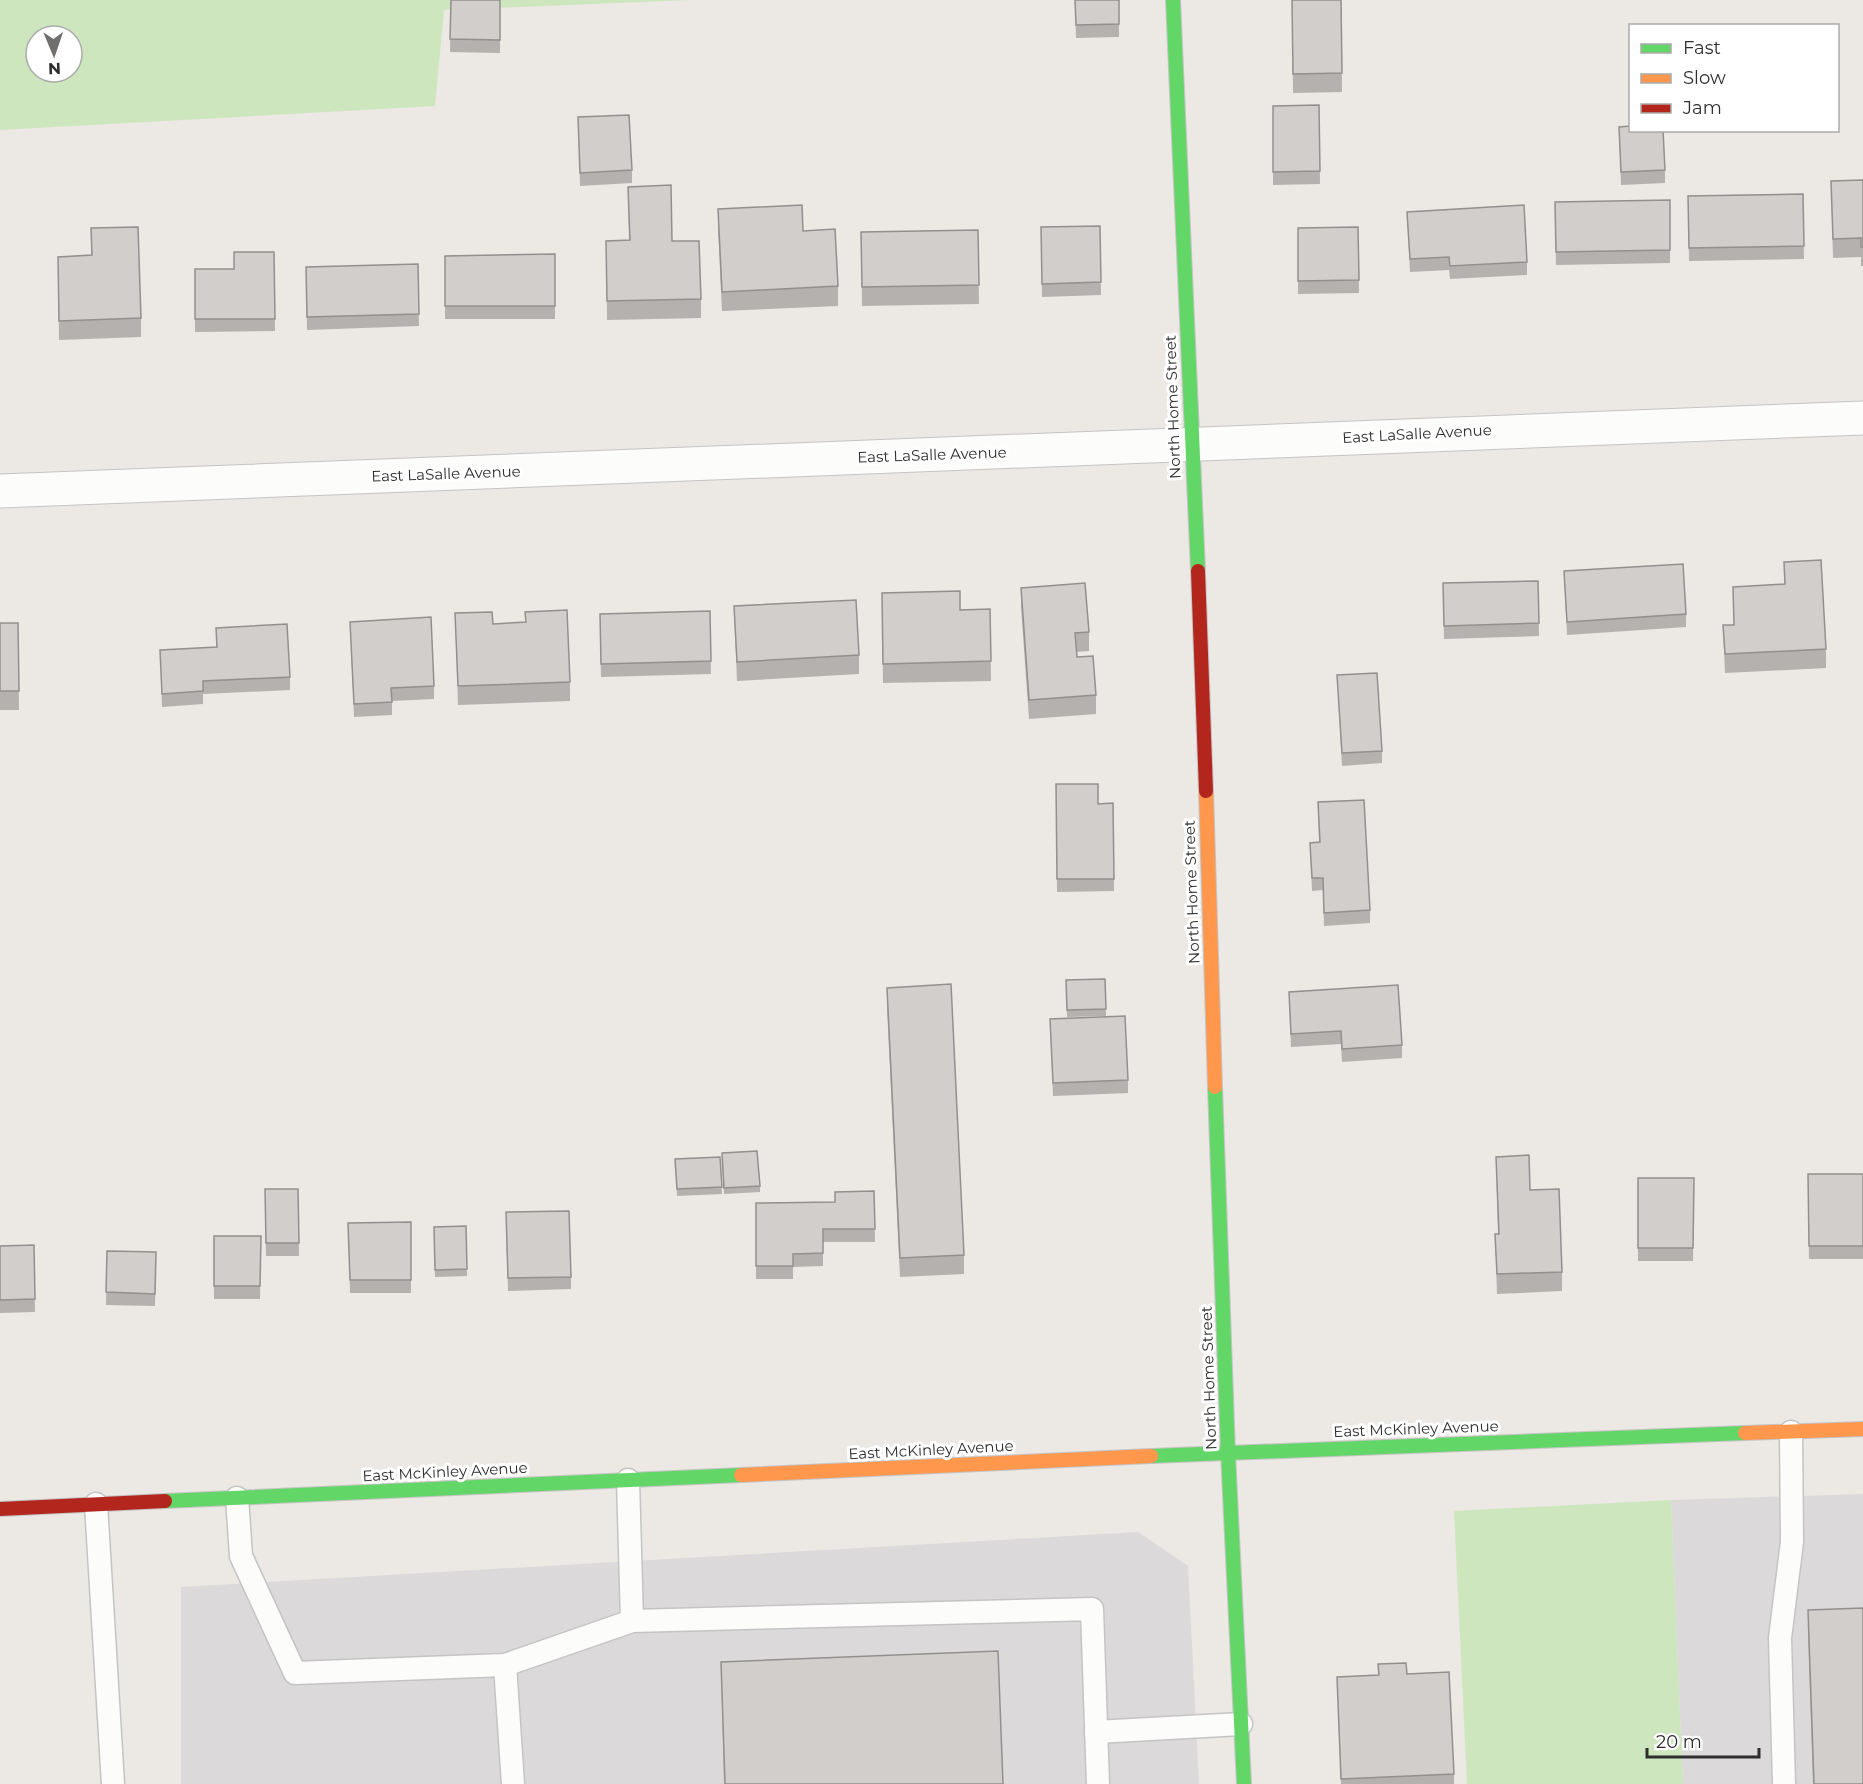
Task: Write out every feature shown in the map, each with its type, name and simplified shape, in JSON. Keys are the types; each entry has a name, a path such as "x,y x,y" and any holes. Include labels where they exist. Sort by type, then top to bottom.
{"main road":[{"name":"North Home Street","path":"1173,0 1204,713 1208,899 1228,1453 1244,1784"},
{"name":"East McKinley Avenue","path":"0,1509 1228,1453 1863,1429"}],"street":[{"name":"East LaSalle Avenue","path":"0,491 1863,418"}],"lane":[{"path":"1784,1784 1780,1638 1792,1542 1791,1432"},
{"path":"628,1480 632,1621"},
{"path":"237,1498 241,1556 295,1673 505,1665 632,1621 1092,1609 1098,1784"},
{"path":"96,1504 113,1784"},
{"path":"505,1665 513,1784"},
{"path":"1096,1732 1241,1724"}],"shaded area":[{"path":"1863,1494 1863,1784 1683,1784 1671,1500"},
{"path":"1138,1532 1188,1566 1199,1784 181,1784 181,1587"}],"green space":[{"path":"0,0 690,0 444,10 435,106 0,130"},
{"path":"1671,1500 1683,1784 1467,1784 1454,1511"}],"building":[{"path":"451,0 500,0 500,40 450,39"},
{"path":"1075,0 1119,0 1119,24 1076,25"},
{"path":"1292,0 1341,0 1342,73 1293,74"},
{"path":"1319,105 1320,171 1273,172 1273,106"},
{"path":"629,115 632,170 580,173 578,117"},
{"path":"1629,126 1629,132 1663,132 1665,170 1621,172 1619,127"},
{"path":"1863,180 1863,247 1861,247 1861,238 1833,239 1831,181"},
{"path":"671,185 672,241 699,241 701,299 607,301 606,241 630,240 628,187"},
{"path":"1803,194 1804,246 1689,248 1688,196"},
{"path":"1670,200 1670,250 1556,252 1555,202"},
{"path":"802,205 803,231 835,229 838,286 722,292 718,209"},
{"path":"1524,205 1527,262 1450,266 1449,257 1410,259 1407,212"},
{"path":"1100,226 1101,282 1042,284 1041,227"},
{"path":"138,227 141,318 59,321 58,257 92,255 91,228"},
{"path":"1358,227 1359,280 1298,281 1298,228"},
{"path":"978,230 979,285 862,287 861,232"},
{"path":"234,252 274,252 275,319 195,319 195,269 234,269"},
{"path":"555,254 555,306 445,306 445,256"},
{"path":"418,264 419,314 307,317 306,267"},
{"path":"1821,560 1826,649 1725,654 1723,625 1734,625 1733,587 1785,584 1784,562"},
{"path":"1683,564 1686,614 1567,622 1564,571"},
{"path":"1538,581 1539,623 1444,626 1443,583"},
{"path":"1085,583 1089,632 1075,633 1077,657 1093,656 1096,695 1029,700 1021,588"},
{"path":"960,591 960,610 990,609 991,661 883,664 882,593"},
{"path":"856,600 859,655 737,662 734,606"},
{"path":"567,610 570,682 458,686 455,613 492,612 493,624 526,622 525,612"},
{"path":"710,611 711,661 601,664 600,614"},
{"path":"431,617 434,686 391,688 392,702 354,704 350,622"},
{"path":"0,623 18,623 19,691 0,691"},
{"path":"287,624 290,677 203,681 203,691 162,694 160,650 217,647 216,628"},
{"path":"1377,673 1382,751 1342,753 1337,675"},
{"path":"1056,784 1098,784 1098,804 1113,803 1114,879 1057,879"},
{"path":"1364,800 1370,910 1324,913 1323,878 1312,878 1310,843 1320,842 1318,802"},
{"path":"1105,979 1106,1009 1067,1010 1066,980"},
{"path":"951,984 964,1255 900,1258 887,988"},
{"path":"1398,985 1402,1045 1342,1049 1341,1031 1291,1034 1289,992"},
{"path":"1125,1016 1128,1080 1053,1083 1050,1019"},
{"path":"757,1151 760,1186 724,1188 722,1153"},
{"path":"1529,1155 1530,1190 1559,1189 1562,1272 1497,1274 1495,1234 1499,1234 1496,1157"},
{"path":"720,1157 722,1187 677,1189 675,1159"},
{"path":"1808,1174 1863,1174 1863,1246 1809,1246"},
{"path":"1638,1178 1694,1178 1693,1248 1638,1248"},
{"path":"265,1189 298,1189 299,1243 266,1243"},
{"path":"874,1191 875,1229 823,1229 823,1253 793,1254 793,1266 756,1266 756,1203 835,1202 835,1192"},
{"path":"569,1211 571,1277 508,1278 506,1212"},
{"path":"411,1222 411,1280 350,1280 348,1223"},
{"path":"466,1226 467,1269 435,1270 434,1227"},
{"path":"214,1236 261,1236 260,1286 214,1286"},
{"path":"34,1245 35,1299 0,1300 0,1246"},
{"path":"107,1251 156,1252 155,1294 106,1292"},
{"path":"1863,1608 1863,1784 1814,1784 1808,1610"},
{"path":"998,1651 1003,1784 725,1784 721,1662"},
{"path":"1406,1663 1407,1674 1449,1672 1454,1774 1341,1779 1337,1677 1379,1675 1378,1664"}],"traffic: fast":[{"path":"1173,0 1198,571"},
{"path":"1215,1087 1228,1453 1244,1784"},
{"path":"1151,1456 1745,1433"},
{"path":"165,1501 741,1475"}],"traffic: slow":[{"path":"1206,791 1215,1087"},
{"path":"1745,1433 1863,1429"},
{"path":"741,1475 1151,1456"}],"traffic: jam":[{"path":"1198,571 1206,791"},
{"path":"0,1509 165,1501"}]}
